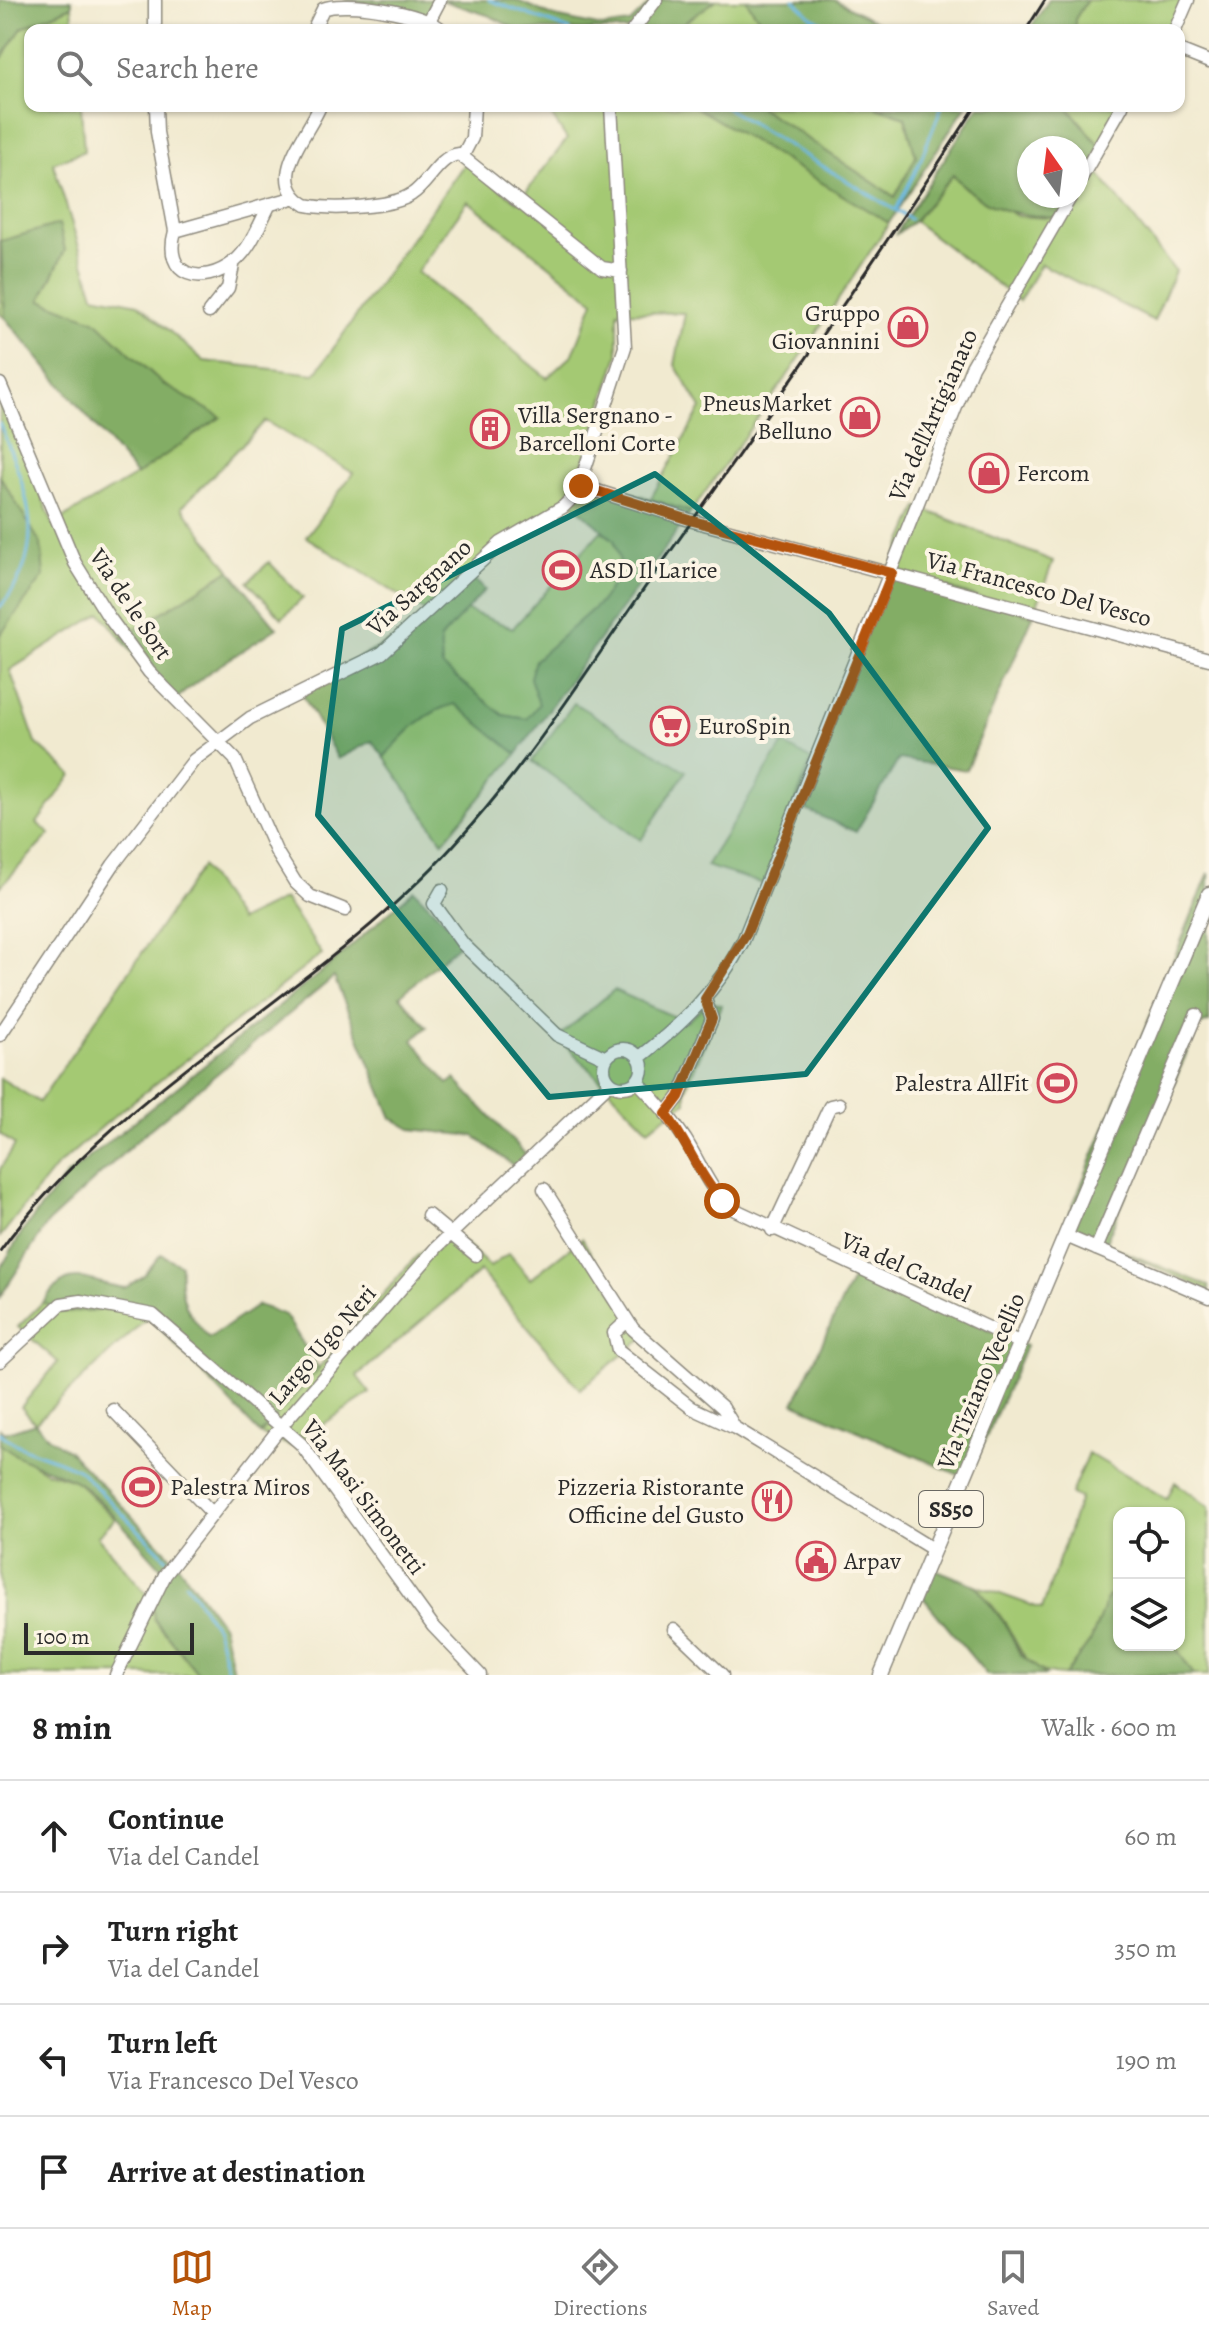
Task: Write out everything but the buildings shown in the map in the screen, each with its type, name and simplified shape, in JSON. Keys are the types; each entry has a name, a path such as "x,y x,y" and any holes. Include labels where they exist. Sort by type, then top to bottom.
{"main road":[{"name":"Via Tiziano Vecellio","path":"881,1675 1209,894"}],"street":[{"path":"155,0 155,24"},
{"path":"430,19 440,0"},
{"path":"1178,24 1188,0"},
{"path":"637,24 653,1"},
{"path":"315,24 326,3 351,4 430,19 435,24"},
{"path":"1185,52 1209,62"},
{"path":"156,112 175,231 171,254 182,271 206,274 234,261"},
{"path":"317,112 287,168 288,184 296,197 314,207 399,201 420,188 449,156 463,155 602,268 621,271"},
{"path":"463,155 472,138 474,112"},
{"name":"Via Sargnano","path":"0,1035 113,865 175,782 218,740 250,718 382,653 501,543 563,507 581,486 623,361 611,112"},
{"path":"1089,164 1119,112"},
{"path":"175,231 296,197"},
{"path":"209,312 228,288 234,261 270,204"},
{"name":"Via dell'Artigianato","path":"892,573 918,497 972,367 1064,208"},
{"name":"Via de le Sort","path":"0,384 75,563 149,672 184,711 218,740 243,771 285,868 310,896 345,910"},
{"name":"Via Francesco Del Vesco","path":"581,486 693,521 1209,659"},
{"path":"639,1058 666,1038 705,999 747,933 892,573"},
{"path":"442,890 434,904 463,944 557,1035 606,1058"},
{"path":"666,1114 679,1097 712,1019 705,999"},
{"path":"1096,1249 1196,1015"},
{"path":"620,1049 631,1051 639,1058 642,1070 637,1081 621,1088 610,1083 604,1074 606,1058 620,1049"},
{"name":"Via del Candel","path":"637,1081 666,1114 715,1193 736,1212 1021,1343"},
{"name":"Largo Ugo Neri","path":"116,1675 165,1575 211,1512 282,1425 451,1234 610,1083"},
{"path":"772,1230 830,1106 839,1104"},
{"path":"804,1162 819,1168"},
{"path":"544,1189 627,1321 648,1345 723,1408 735,1428"},
{"path":"428,1215 476,1255"},
{"path":"1066,1236 1209,1297"},
{"name":"Via Masi Simonetti","path":"0,1361 61,1304 81,1301 140,1311 165,1324 282,1425 308,1453 446,1642 480,1675"},
{"path":"627,1321 614,1333 618,1350 692,1408 735,1428 934,1550"},
{"path":"113,1410 211,1512"},
{"path":"674,1629 722,1675"}],"highlighted area":[{"path":"655,474 829,613 988,828 806,1074 549,1097 318,815 342,629"}],"green space":[{"path":"0,0 72,0 72,6 31,24 24,24 0,61"},
{"path":"344,0 438,0 429,15"},
{"path":"441,0 516,0 555,17 588,24 506,24"},
{"path":"654,0 716,0 682,24 623,24 630,23"},
{"path":"716,0 746,0 763,24 682,24"},
{"path":"746,0 835,0 881,24 763,24"},
{"path":"1049,0 1087,0 1075,24 1033,24"},
{"path":"1087,0 1184,0 1173,24 1075,24"},
{"path":"72,6 74,24 31,24"},
{"path":"24,27 24,112 81,112 84,151 53,163 94,295 138,304 204,361 315,374 465,163 518,202 567,139 549,112 704,112 889,223 795,365 691,512 650,500 701,408 675,365 685,313 618,312 618,355 571,502 512,538 431,615 306,537 353,473 265,421 182,507 230,570 121,638 101,613 10,670 36,743 72,775 37,823 50,834 0,887 0,635 40,544 0,476 0,392 53,524 136,475 220,417 163,384 95,321 41,300 65,250 1,241 5,318 0,314 0,61","holes":["468,201 594,301 573,354 547,378 417,272"]},
{"path":"704,112 767,112 895,197 916,157 905,117 891,112 962,112 889,223"},
{"path":"767,112 891,112 905,117 916,157 895,197"},
{"path":"975,112 1072,112 1104,151 1089,176 1089,136 1017,136 1017,208 1070,208 1063,219 1002,209 966,188 953,175 914,221 895,235"},
{"path":"1072,112 1122,112 1104,151"},
{"path":"1095,169 1175,271 1154,321 1041,264 1019,301 914,221 953,174 966,188 1017,216 1062,219 1069,208 1089,208 1089,178"},
{"path":"59,224 65,250 41,300 95,320 163,384 221,417 136,475 5,318 1,241"},
{"path":"0,476 41,544 44,576 0,635"},
{"path":"586,478 691,512 517,754 455,704 424,718 384,757 372,741 338,759 299,688 417,628 472,577 485,590 440,639 442,666 503,715 527,719 539,704 530,678 535,660 600,603 622,569 614,540 571,502"},
{"path":"918,507 1053,561 1033,616 891,569"},
{"path":"601,531 614,540 622,569 600,603 535,660 530,678 539,704 527,719 503,715 442,667 440,640 466,610 513,628"},
{"path":"269,562 303,598 282,618 248,582"},
{"path":"891,569 1033,616 966,770 899,759 856,832 795,805"},
{"path":"230,570 277,628 208,673 171,703 121,638"},
{"path":"574,703 686,771 641,840 532,761"},
{"path":"455,704 517,754 443,842 384,757 424,718"},
{"path":"783,744 811,760 764,884 706,866"},
{"path":"202,866 239,921 284,899 322,954 118,1113 55,1168 0,1237 0,1169 15,1145 0,1134 0,1078 39,1102"},
{"path":"1209,873 1209,1022 1198,1026 1106,1242 1075,1232 1066,1222"},
{"path":"414,890 464,940 400,996 427,1027 413,1040 448,1084 455,1079 529,1158 515,1167 474,1136 411,1129 392,1118 334,977 144,1134 48,1223 0,1297 0,1270 22,1232 66,1176 330,965"},
{"path":"614,990 686,1022 709,1001 721,1005 686,1089 686,1102 648,1129 558,1037"},
{"path":"449,1228 490,1267 509,1253 530,1279 582,1238 620,1301 648,1334 580,1389 480,1271 357,1376 370,1393 291,1446 260,1434 416,1257"},
{"path":"1075,1232 1209,1286 1209,1291"},
{"path":"161,1254 181,1265 181,1288 186,1305 209,1338 258,1305 285,1315 319,1369 260,1434 141,1308 61,1312 43,1302 53,1290 70,1279 79,1278 125,1288 144,1275"},
{"path":"855,1273 1026,1346 968,1479 794,1403"},
{"path":"43,1302 61,1312 141,1308 148,1317 35,1423 21,1407 58,1362 18,1327"},
{"path":"35,1423 48,1437 69,1451 175,1561 223,1626 234,1675 199,1675 154,1619 152,1600 167,1574 108,1509 83,1486 26,1460 0,1444 0,1429 4,1433"},
{"path":"0,1444 47,1472 75,1480 115,1519 97,1536 152,1600 199,1675 0,1675"},
{"path":"1088,1453 1167,1499 1175,1482 1209,1507 1209,1675 1194,1675 1178,1651 1185,1651 1185,1507 1113,1507 1113,1599 1108,1597 1091,1640 1065,1675 1042,1671 1022,1654 1003,1620 975,1585 1042,1609 1080,1498 1071,1494"},
{"path":"932,1568 975,1585 1006,1625 1020,1654 1046,1675 987,1675 921,1595"},
{"path":"1108,1596 1113,1598 1113,1651 1178,1651 1194,1675 1065,1675 1091,1640"}],"waterway":[{"path":"489,0 554,24"},
{"path":"794,0 812,17 826,24"},
{"path":"733,112 910,219"},
{"path":"897,208 940,112"},
{"path":"0,424 25,495 30,540 26,562 16,585 0,607"},
{"path":"0,1433 19,1446 79,1470 167,1559"},
{"path":"186,1583 216,1628 229,1675"}],"railway":[{"path":"1030,24 1045,0"},
{"path":"0,1251 48,1192 102,1139 160,1089 341,949 399,900 480,815 555,718 773,406 972,112"}],"place":[{"name":"Gruppo Giovannini","path":"908,327"},
{"name":"PneusMarket Belluno","path":"860,417"},
{"name":"Villa Sergnano - Barcelloni Corte","path":"490,429"},
{"name":"Fercom","path":"989,473"},
{"name":"ASD Il Larice","path":"562,570"},
{"name":"EuroSpin","path":"670,726"},
{"name":"Palestra AllFit","path":"1057,1083"},
{"name":"Palestra Miros","path":"142,1487"},
{"name":"Pizzeria Ristorante Officine del Gusto","path":"772,1501"},
{"name":"Arpav","path":"816,1561"}],"route":[{"path":"581,486 693,521 892,573 747,933 731,963 705,999 712,1019 679,1097 666,1114 686,1141 710,1187 722,1201"}]}
